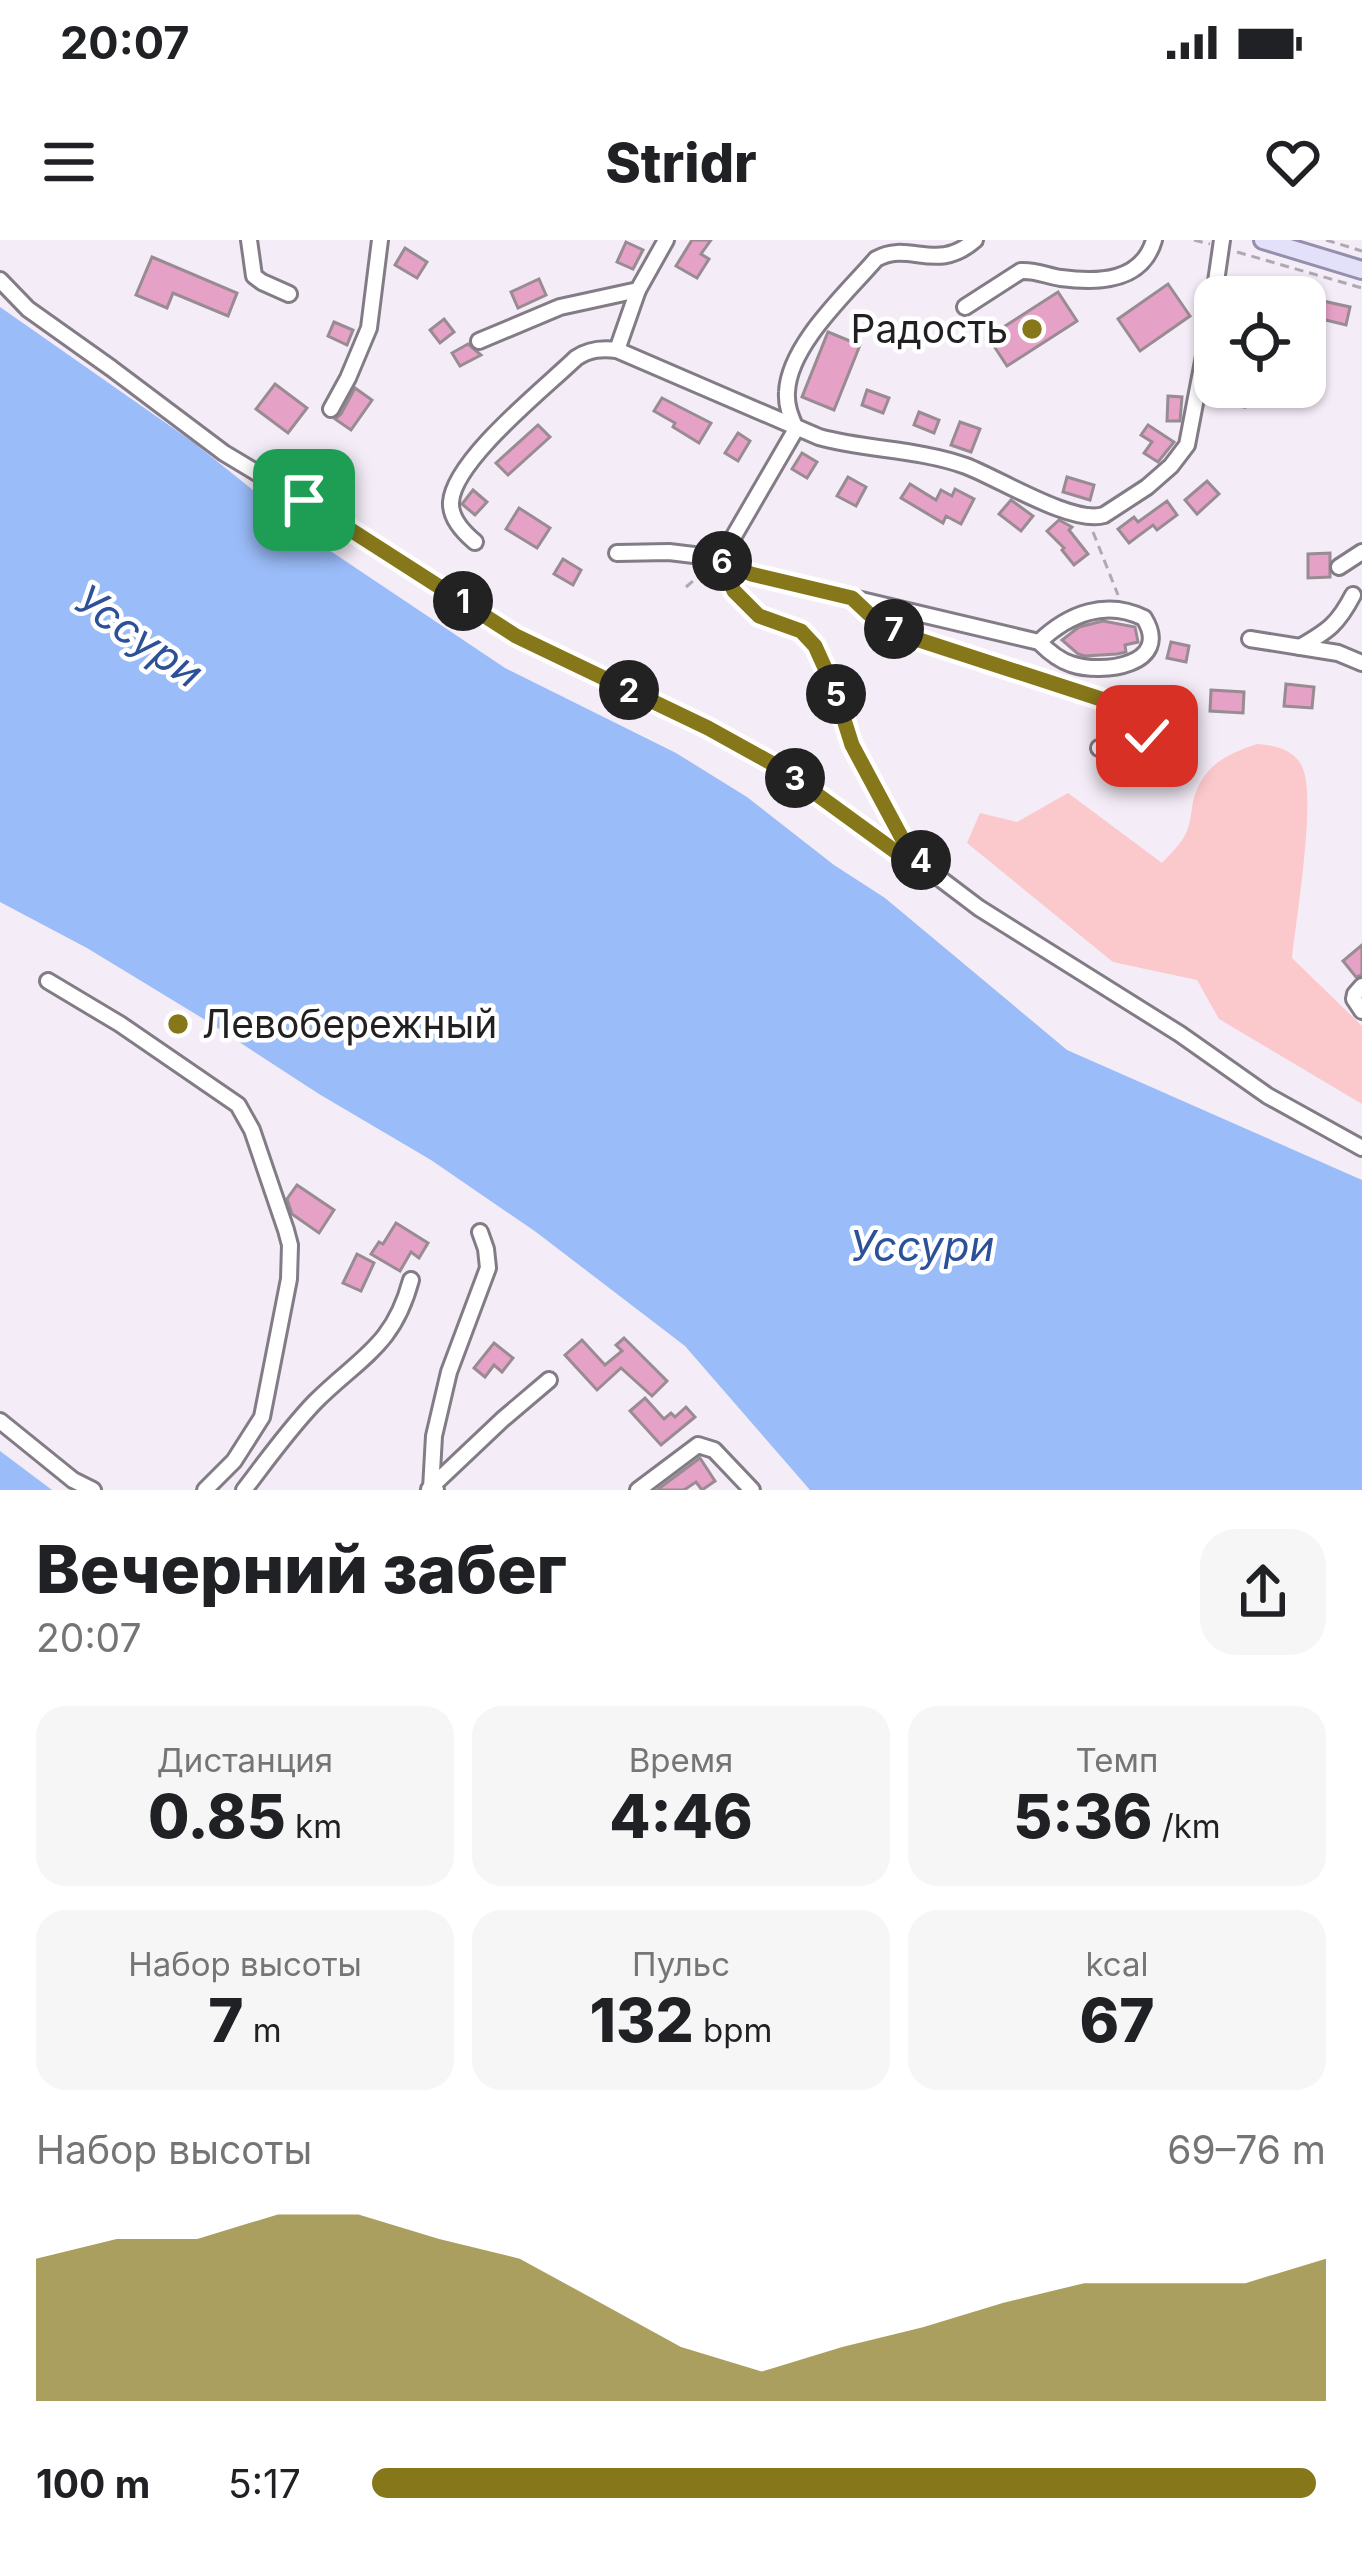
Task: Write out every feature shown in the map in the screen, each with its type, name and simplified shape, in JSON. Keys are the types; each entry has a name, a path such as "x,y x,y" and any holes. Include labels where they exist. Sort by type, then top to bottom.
{"main road":[{"path":"1263,240 1362,270"}],"street":[{"path":"249,240 254,276 289,294"},
{"path":"331,409 369,328 380,240"},
{"path":"617,350 638,290 666,240"},
{"path":"720,560 796,429 786,397 801,348 884,248 927,258 958,253 976,240"},
{"path":"965,307 1022,271 1086,279 1132,272 1147,259 1154,240"},
{"path":"475,542 452,511 456,483 478,452 576,358 591,350 617,350 796,429 848,445 965,465 1028,496 1097,518 1147,487 1187,445 1221,244"},
{"path":"0,280 28,309 224,453 516,636 782,769 979,908 1180,1034 1268,1096 1362,1148"},
{"path":"479,341 560,307 638,290"},
{"path":"617,553 668,552 720,560 751,574 1039,642 1059,659 1090,668 1131,663 1145,655 1152,643 1144,618 1110,607 1065,620 1039,642"},
{"path":"1339,567 1362,553"},
{"path":"720,560 734,591 759,616 801,631 815,646 852,745 904,842 934,874"},
{"path":"1300,647 1331,628 1353,595"},
{"path":"852,598 907,636 1141,712 1147,736 1142,744 1099,748"},
{"path":"1250,639 1337,653 1362,663"},
{"path":"48,981 120,1024 238,1106 252,1130 286,1230 289,1279 262,1417 234,1461 206,1490"},
{"path":"1362,986 1354,999 1362,1011"},
{"path":"430,1490 434,1436 449,1372 488,1268 480,1232"},
{"path":"244,1490 314,1402 390,1331 403,1310 411,1280"},
{"path":"430,1490 549,1380"},
{"path":"0,1421 92,1490"},
{"path":"638,1490 698,1445 714,1450 752,1490"}],"path":[{"path":"1194,240 1362,288"},
{"path":"1326,240 1362,250"},
{"path":"1094,532 1120,600"},
{"path":"686,587 700,573"}],"shaded area":[{"path":"1257,744 1284,750 1303,769 1306,833 1292,958 1362,1026 1362,1104 1219,1019 1197,980 1113,962 967,843 980,813 1017,822 1068,793 1162,863 1185,835 1194,797 1206,774 1229,755"}],"water":[{"name":"Уссури","path":"0,307 193,442 320,544 505,668 676,753 747,797 885,898 1067,1050 1362,1180 1362,1490 810,1490 685,1346 536,1232 431,1160 207,1021 0,902"},
{"path":"0,1451 52,1490 0,1490"}],"building":[{"path":"692,240 711,240 701,254 709,259 697,278 676,266"},
{"path":"626,242 643,250 633,269 617,262"},
{"path":"405,248 427,262 417,278 395,265"},
{"path":"152,257 237,293 228,316 173,293 167,308 136,295"},
{"path":"539,279 546,295 518,308 511,292"},
{"path":"1168,284 1190,316 1140,351 1118,319"},
{"name":"Радость","path":"1058,292 1077,321 1007,366 988,337"},
{"path":"1326,302 1350,307 1346,325 1326,320"},
{"path":"444,319 454,332 440,343 430,330"},
{"path":"334,322 353,330 347,345 328,336"},
{"path":"828,332 860,345 834,410 802,397"},
{"path":"468,344 481,355 460,366 452,353"},
{"path":"275,384 307,408 288,433 256,409"},
{"path":"355,388 372,400 351,430 335,419"},
{"path":"867,390 889,398 883,413 862,405"},
{"path":"1168,396 1182,397 1180,421 1167,421"},
{"path":"662,398 711,423 699,443 654,411"},
{"path":"919,412 939,420 934,433 914,425"},
{"path":"960,422 980,429 971,452 951,445"},
{"path":"538,425 550,437 508,475 496,463"},
{"path":"1148,425 1174,442 1158,462 1144,453 1152,442 1141,435"},
{"path":"738,433 750,441 738,461 725,453"},
{"path":"802,453 817,462 807,478 792,469"},
{"path":"848,477 866,487 856,506 837,496"},
{"path":"1067,477 1094,485 1090,500 1063,492"},
{"path":"1207,481 1219,494 1197,514 1185,500"},
{"path":"910,484 936,500 941,490 952,496 955,489 974,499 961,524 946,516 943,523 901,498"},
{"path":"473,490 487,502 475,515 462,504"},
{"path":"1011,500 1033,516 1021,531 999,514"},
{"path":"1167,501 1177,515 1129,543 1118,529 1134,517 1138,522"},
{"path":"519,508 550,528 537,548 506,529"},
{"path":"1059,520 1072,527 1069,530 1088,554 1074,565 1047,531"},
{"path":"1330,553 1330,577 1308,578 1308,554"},
{"path":"563,559 581,570 573,585 554,574"},
{"path":"1103,621 1135,627 1138,642 1125,645 1126,652 1085,656 1062,640 1079,627"},
{"path":"1171,642 1189,646 1186,662 1167,658"},
{"path":"1286,684 1314,687 1312,708 1284,706"},
{"path":"1211,690 1244,692 1243,713 1210,711"},
{"path":"1133,721 1135,733 1106,736 1104,722"},
{"path":"1362,945 1362,975 1356,977 1343,961"},
{"path":"297,1185 334,1210 319,1233 292,1214 287,1199"},
{"path":"396,1223 428,1243 419,1258 411,1252 400,1271 371,1254"},
{"path":"357,1254 374,1263 361,1291 343,1283"},
{"path":"624,1338 667,1381 652,1396 621,1368 597,1390 565,1355 582,1340 605,1365 622,1351 616,1345"},
{"path":"494,1343 513,1358 502,1372 494,1365 485,1377 474,1368"},
{"path":"645,1398 664,1419 686,1407 695,1417 661,1445 630,1411"},
{"path":"700,1458 715,1481 702,1490 696,1482 684,1490 657,1490"}],"place":[{"name":"Радость","path":"1032,329"},
{"name":"Левобережный","path":"178,1024"}],"route":[{"path":"304,500 516,636 782,769 907,860 934,874 904,842 852,745 815,646 801,631 759,616 734,591 720,560 751,574 852,598 907,636 1141,712 1147,736"}]}
